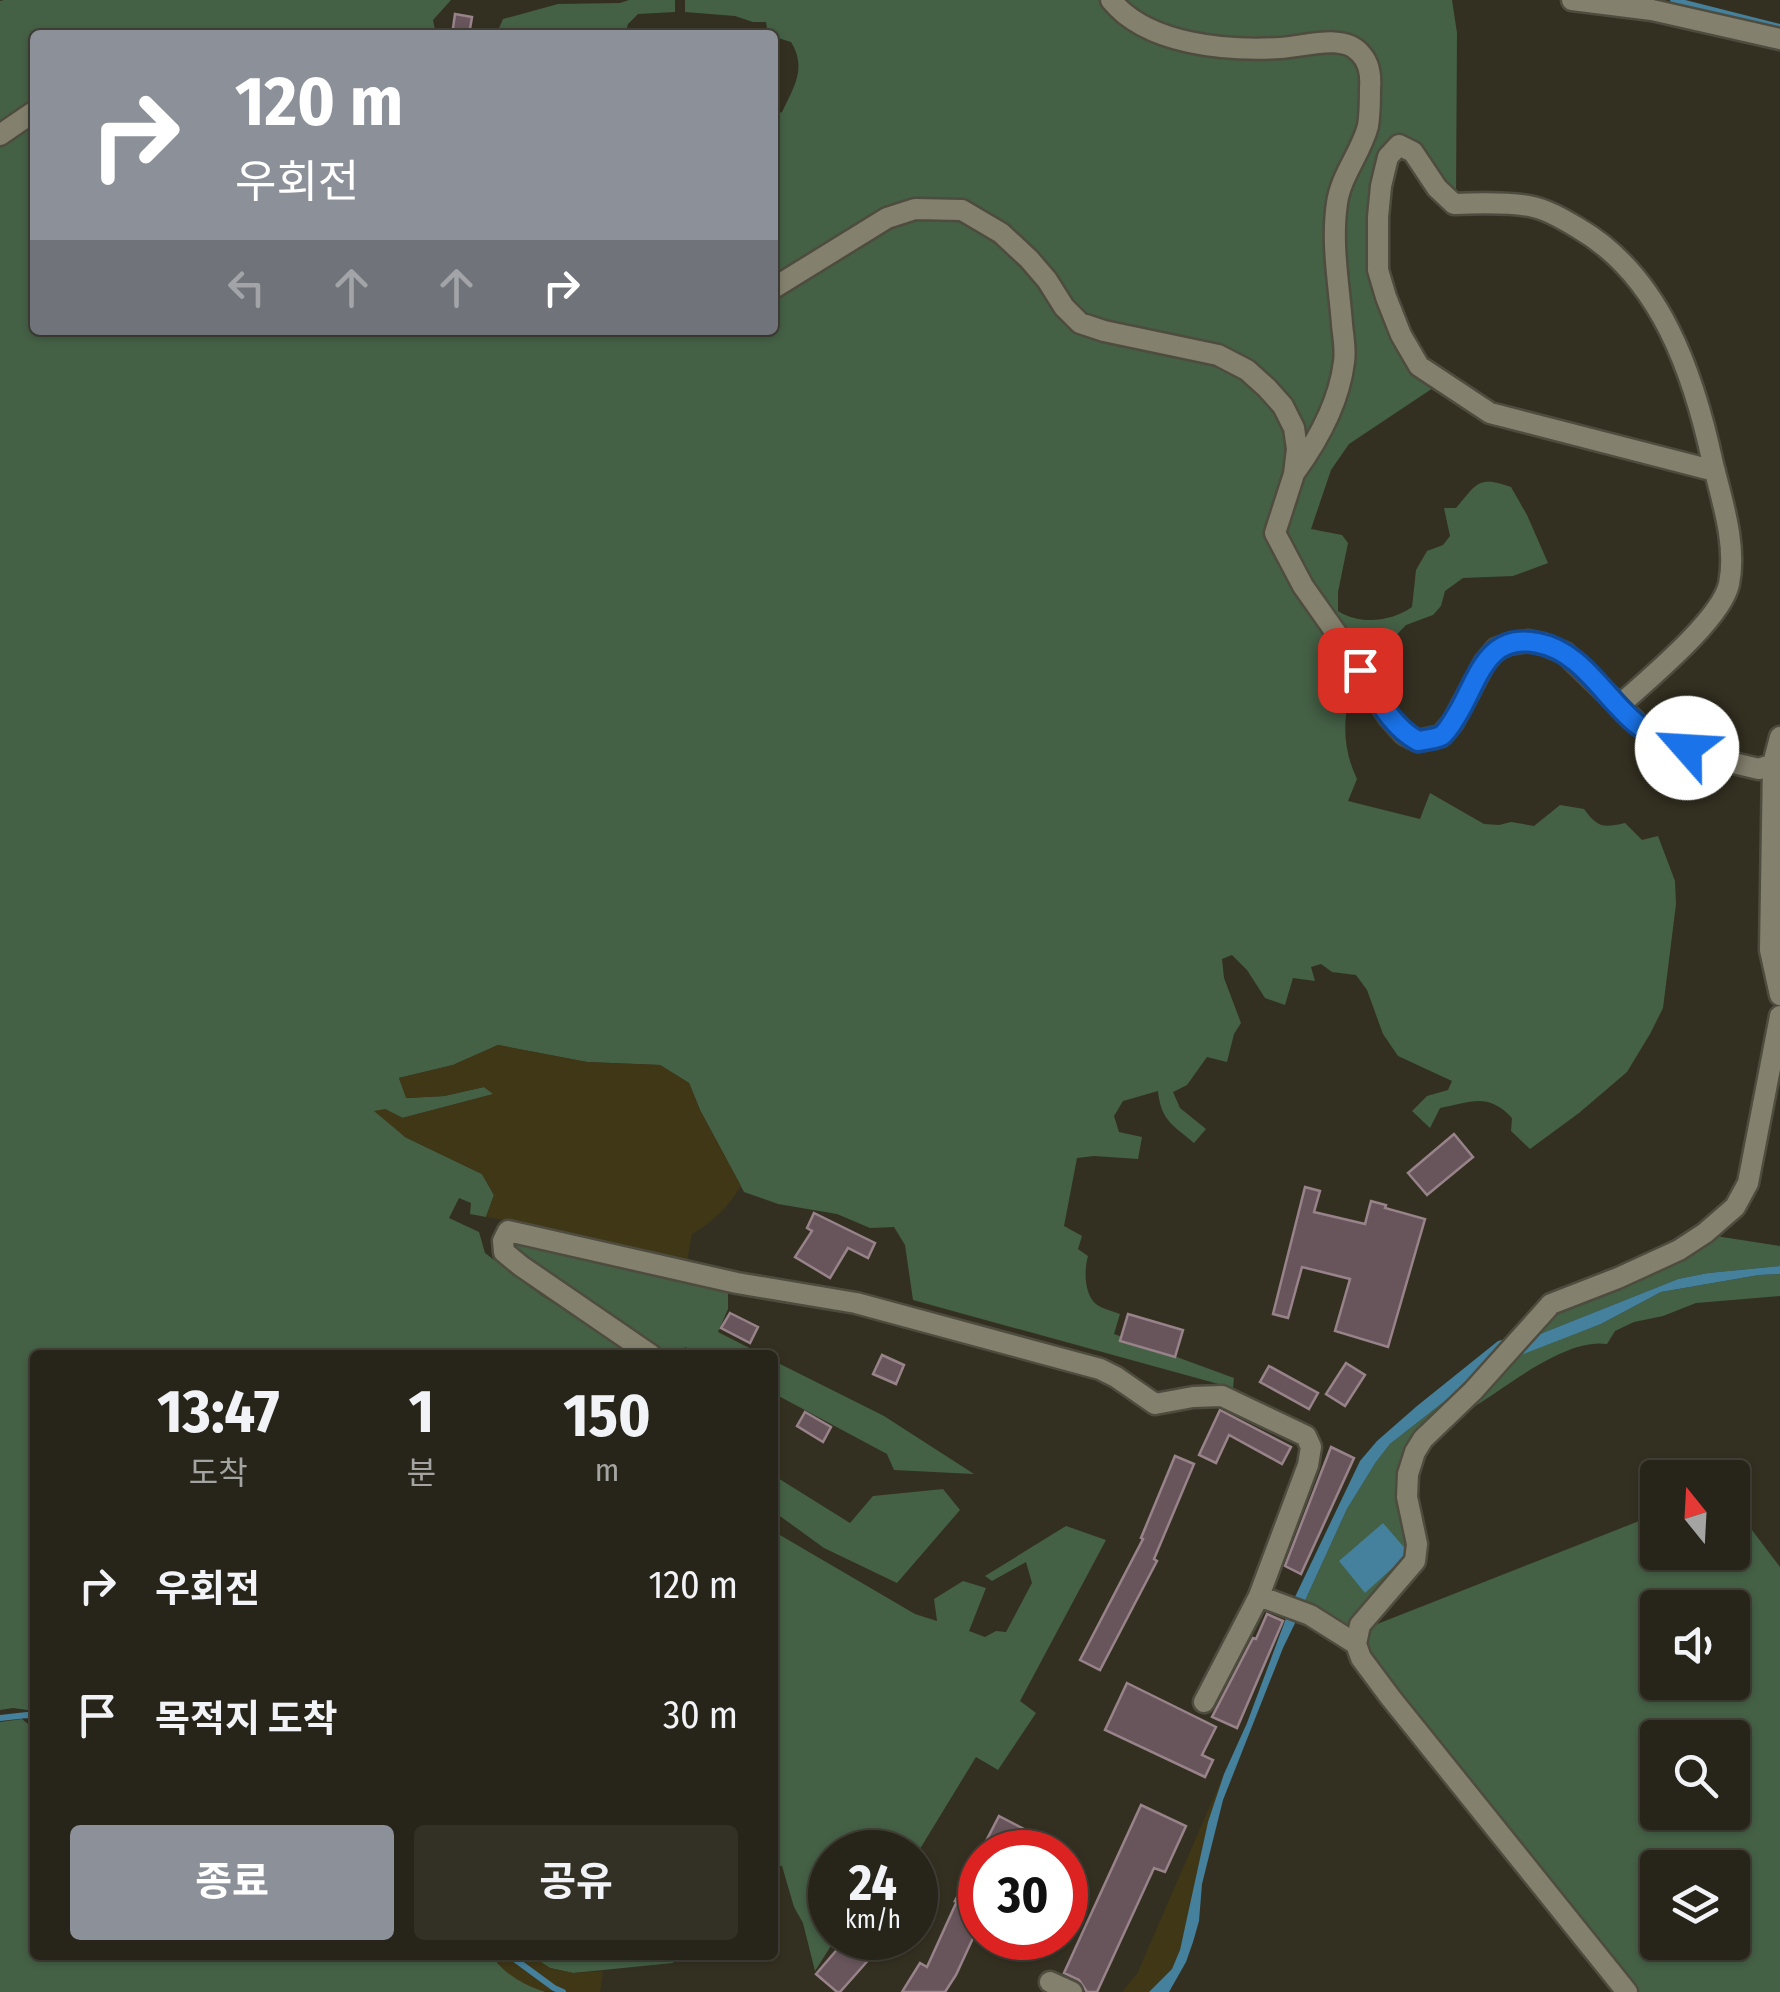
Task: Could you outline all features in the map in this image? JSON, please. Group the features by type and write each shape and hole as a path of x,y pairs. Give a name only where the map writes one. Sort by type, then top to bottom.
{"street":[{"path":"1111,0 1121,12 1148,30 1178,39 1230,47 1278,48 1344,42 1361,53 1370,74 1368,126 1342,180 1336,205 1336,272 1345,360 1333,406 1319,438 1294,474"},
{"path":"1572,0 1652,10 1780,39"},
{"path":"0,135 30,115"},
{"path":"1619,706 1714,615 1729,587 1732,556 1715,471 1690,380 1670,330 1649,293 1595,238 1562,218 1531,206 1454,204 1437,188 1413,152 1398,145 1388,157 1381,186 1378,270 1401,335 1418,366 1490,413 1715,471"},
{"path":"778,285 887,218 915,209 962,210 1002,233 1029,259 1080,323 1218,355 1247,370 1284,406 1294,428 1296,449 1294,474 1274,533 1303,586 1346,646 1388,716 1404,734 1418,741 1441,736 1496,649 1528,641 1565,654 1638,724 1661,739 1759,770 1773,764"},
{"path":"1780,737 1773,764 1770,950 1780,995"},
{"path":"1627,1992 1390,1697 1361,1658 1356,1644 1360,1625 1415,1561 1408,1474 1415,1452 1434,1426 1473,1391 1551,1304 1679,1250 1735,1207 1748,1183 1780,1016"},
{"path":"644,1350 504,1252 508,1231 737,1283 856,1303 1100,1369 1155,1404 1222,1396 1306,1436 1311,1447 1308,1465 1268,1599 1204,1702"},
{"path":"1268,1599 1310,1615 1356,1644"},
{"path":"1050,1982 1072,1992"}],"green space":[{"path":"451,0 433,20 435,30 30,30 30,109 0,130 0,1"},
{"path":"675,0 675,12 638,14 626,30 498,30 503,19 558,4"},
{"path":"685,0 1108,0 1178,42 1344,45 1359,55 1368,97 1340,179 1339,314 1330,405 1305,444 1250,366 1083,319 1004,229 915,204 778,281 778,113 794,86 798,69 796,51 791,42 778,38 778,30 767,30 766,22 685,12"},
{"path":"1119,0 1452,0 1457,33 1456,197 1397,137 1371,271 1436,386 1349,444 1331,470 1311,529 1342,535 1348,543 1338,611 1365,620 1395,616 1412,607 1416,570 1427,551 1443,545 1450,536 1444,508 1456,508 1484,482 1511,487 1548,563 1513,576 1463,578 1445,591 1441,606 1433,615 1406,625 1386,646 1371,649 1361,663 1279,533 1298,475 1338,408 1342,206 1361,157 1366,49 1231,42 1151,24"},
{"path":"30,119 30,335 778,335 778,290 888,221 961,214 999,236 1061,309 1217,358 1280,408 1293,449 1270,534 1359,675 1346,714 1348,753 1357,779 1348,801 1420,819 1430,793 1484,824 1511,822 1534,826 1560,805 1584,809 1602,825 1625,823 1642,840 1658,836 1675,881 1676,904 1663,1008 1650,1034 1627,1072 1530,1149 1511,1131 1512,1118 1487,1102 1440,1108 1430,1128 1412,1111 1427,1096 1448,1090 1452,1081 1398,1056 1383,1034 1367,990 1356,975 1332,972 1321,964 1311,967 1315,981 1293,978 1285,1005 1265,998 1232,955 1222,959 1224,978 1241,1023 1227,1062 1207,1057 1187,1085 1173,1092 1180,1108 1206,1129 1194,1143 1165,1116 1158,1091 1123,1101 1114,1116 1119,1132 1142,1137 1138,1159 1077,1158 1064,1226 1082,1236 1078,1249 1088,1256 1086,1282 1092,1300 1120,1314 1114,1334 1234,1378 1233,1388 913,1300 905,1245 894,1227 870,1228 837,1214 778,1204 744,1192 689,1083 660,1065 587,1062 498,1045 453,1065 399,1078 407,1098 444,1096 484,1087 494,1094 402,1118 385,1109 405,1137 482,1174 494,1195 486,1217 470,1214 471,1203 459,1198 449,1218 479,1232 485,1253 541,1295 628,1350 30,1350 30,1710 0,1710 0,140"},
{"path":"1716,1236 1780,1246 1780,1266 1678,1279 1525,1340 1555,1307"},
{"path":"517,1242 728,1288 728,1309 718,1332 753,1350 653,1350 512,1250"},
{"path":"1780,1274 1780,1296 1696,1303 1634,1322 1615,1331 1607,1344 1591,1344 1555,1356 1438,1428 1505,1362 1520,1354 1601,1324 1661,1292"},
{"path":"778,1363 884,1416 974,1474 894,1470 887,1454 778,1396"},
{"path":"1468,1383 1402,1462 1397,1505 1410,1558 1354,1614 1348,1625 1304,1603 1347,1509 1376,1462 1390,1444"},
{"path":"778,1478 850,1523 873,1496 943,1489 960,1510 897,1583 824,1548 778,1515"},
{"path":"1640,1521 1640,1570 1750,1570 1750,1527 1780,1567 1780,1992 1633,1992 1369,1662 1362,1630"},
{"path":"1066,1526 1106,1540 1020,1701 1036,1713 998,1770 976,1757 931,1830 808,1830 808,1943 782,1866 778,1866 778,1534 915,1614 937,1621 934,1599 963,1581 986,1588 969,1631 985,1637 996,1631 1006,1632 1032,1583 1026,1562 992,1581 985,1576"},
{"path":"22,1719 30,1726 30,1960 496,1960 509,1972 545,1992 0,1992 0,1722"},
{"path":"538,1960 674,1960 573,1973 550,1968"}],"sand":[{"path":"498,1045 587,1062 660,1065 689,1083 741,1186 720,1213 692,1234 687,1262 486,1217 494,1195 482,1174 405,1137 374,1111 385,1109 403,1118 493,1094 484,1087 444,1096 406,1098 399,1078 453,1065"},
{"path":"1224,1774 1208,1822 1186,1932 1172,1969 1149,1992 1122,1992 1137,1974"},
{"path":"538,1960 550,1968 573,1973 603,1971 600,1992 536,1989 507,1973 496,1961"}],"water":[{"path":"1780,1266 1780,1274 1661,1292 1601,1324 1487,1368 1390,1444 1347,1509 1304,1603 1294,1599 1360,1461 1417,1406 1498,1341 1525,1340 1678,1279"},
{"path":"1383,1523 1409,1553 1365,1593 1339,1561"},
{"path":"1288,1613 1298,1617 1223,1800 1202,1884 1199,1921 1186,1962 1169,1992 1149,1992 1172,1969 1180,1950 1208,1822"}],"building":[{"path":"455,14 472,17 470,30 453,30"},
{"path":"1454,1134 1473,1157 1427,1195 1408,1173"},
{"path":"1305,1187 1320,1191 1314,1212 1365,1224 1371,1201 1425,1219 1388,1347 1335,1331 1350,1279 1302,1267 1288,1318 1273,1314"},
{"path":"814,1213 875,1243 868,1258 848,1248 830,1278 795,1257 812,1231 807,1228"},
{"path":"730,1313 758,1327 750,1343 721,1328"},
{"path":"1128,1314 1183,1330 1175,1357 1120,1341"},
{"path":"882,1355 904,1365 896,1384 873,1374"},
{"path":"1346,1363 1365,1375 1345,1406 1326,1394"},
{"path":"1269,1366 1318,1393 1309,1409 1260,1382"},
{"path":"1220,1410 1291,1447 1282,1464 1229,1435 1216,1463 1199,1455"},
{"path":"805,1412 831,1427 823,1442 797,1426"},
{"path":"1331,1447 1354,1458 1301,1574 1285,1566"},
{"path":"1175,1456 1194,1464 1154,1559 1157,1561 1100,1670 1080,1660 1143,1539"},
{"path":"1267,1614 1283,1621 1237,1728 1212,1717"},
{"path":"1127,1683 1216,1727 1202,1755 1213,1760 1205,1777 1105,1730"},
{"path":"1141,1805 1186,1826 1165,1872 1154,1868 1097,1992 1087,1992 1079,1980 1064,1973 1070,1960 1088,1960 1088,1921"},
{"path":"999,1816 1026,1830 992,1830"},
{"path":"958,1895 958,1960 963,1960 956,1975 945,1992 902,1992 920,1963 927,1967 930,1960 938,1960 938,1943"},
{"path":"828,1960 868,1960 840,1992 816,1974"}],"waterway":[{"path":"1673,0 1780,27"},
{"path":"0,1718 30,1716"},
{"path":"516,1960 563,1992"}],"route":[{"path":"1360,670 1388,716 1404,734 1418,741 1441,736 1453,722 1496,649 1528,641 1544,644 1565,654 1638,724 1661,739 1687,748"}]}
